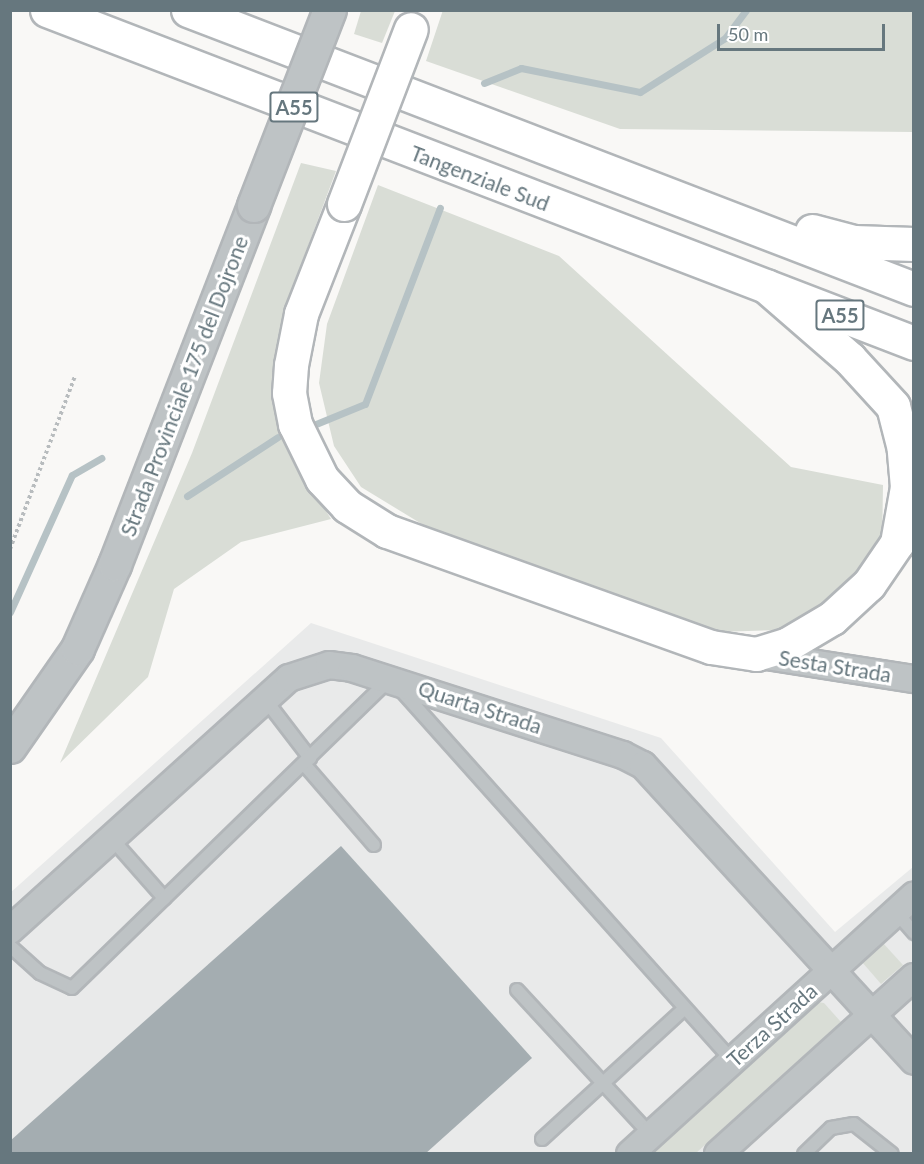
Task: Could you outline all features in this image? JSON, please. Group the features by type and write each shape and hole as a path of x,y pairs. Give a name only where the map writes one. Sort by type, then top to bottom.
{"highway":[{"name":"Tangenziale Sud","path":"47,10 914,343"},
{"name":"A55","path":"188,10 914,289"},
{"path":"414,20 301,314 291,365 290,393 295,424 322,479 347,506 387,531 711,647 756,654 788,644 850,604 883,566 897,543 907,487 903,415 850,359 766,286"},
{"path":"676,199 914,255"},
{"path":"854,242 914,244"}],"street":[{"name":"Strada Provinciale 175 del Dojrone","path":"10,747 78,649 115,565 330,10"},
{"name":"Sesta Strada","path":"756,654 914,679"},
{"name":"Quarta Strada","path":"10,930 264,698 289,678 329,665 391,678 623,755 643,765 914,1061"},
{"name":"Terza Strada","path":"630,1154 905,904"},
{"path":"718,1154 914,977"}],"lane":[{"path":"10,946 40,973 72,988 391,678 684,1010 733,1060"},
{"path":"264,698 307,761 374,845"},
{"path":"112,839 164,898"},
{"path":"905,904 914,933"},
{"path":"517,990 603,1086 651,1135"},
{"path":"542,1139 684,1010"},
{"path":"804,1154 831,1128 855,1124 892,1154"}],"path":[{"path":"10,549 75,375"}],"shaded area":[{"path":"443,10 913,11 913,132 620,129 426,61"},
{"path":"361,11 395,11 382,43 354,34"},
{"path":"301,163 336,171 285,308 272,389 293,459 331,519 241,542 174,589 148,677 60,763 192,453"},
{"path":"378,185 559,256 791,467 883,485 882,550 834,604 779,630 716,632 425,526 361,487 334,446 319,383 327,324"},
{"path":"311,623 661,738 835,932 913,867 913,1153 11,1153 10,893"},
{"path":"883,943 903,965 881,984 862,962"},
{"path":"817,1002 824,1003 841,1022 696,1153 649,1154"}],"building":[{"path":"341,846 532,1058 425,1154 10,1154 10,1141"}],"waterway":[{"path":"484,83 521,68 640,92 725,38 746,10"},
{"path":"311,426 365,404 440,208"},
{"path":"187,496 278,437"},
{"path":"10,612 72,475 101,458"}]}
